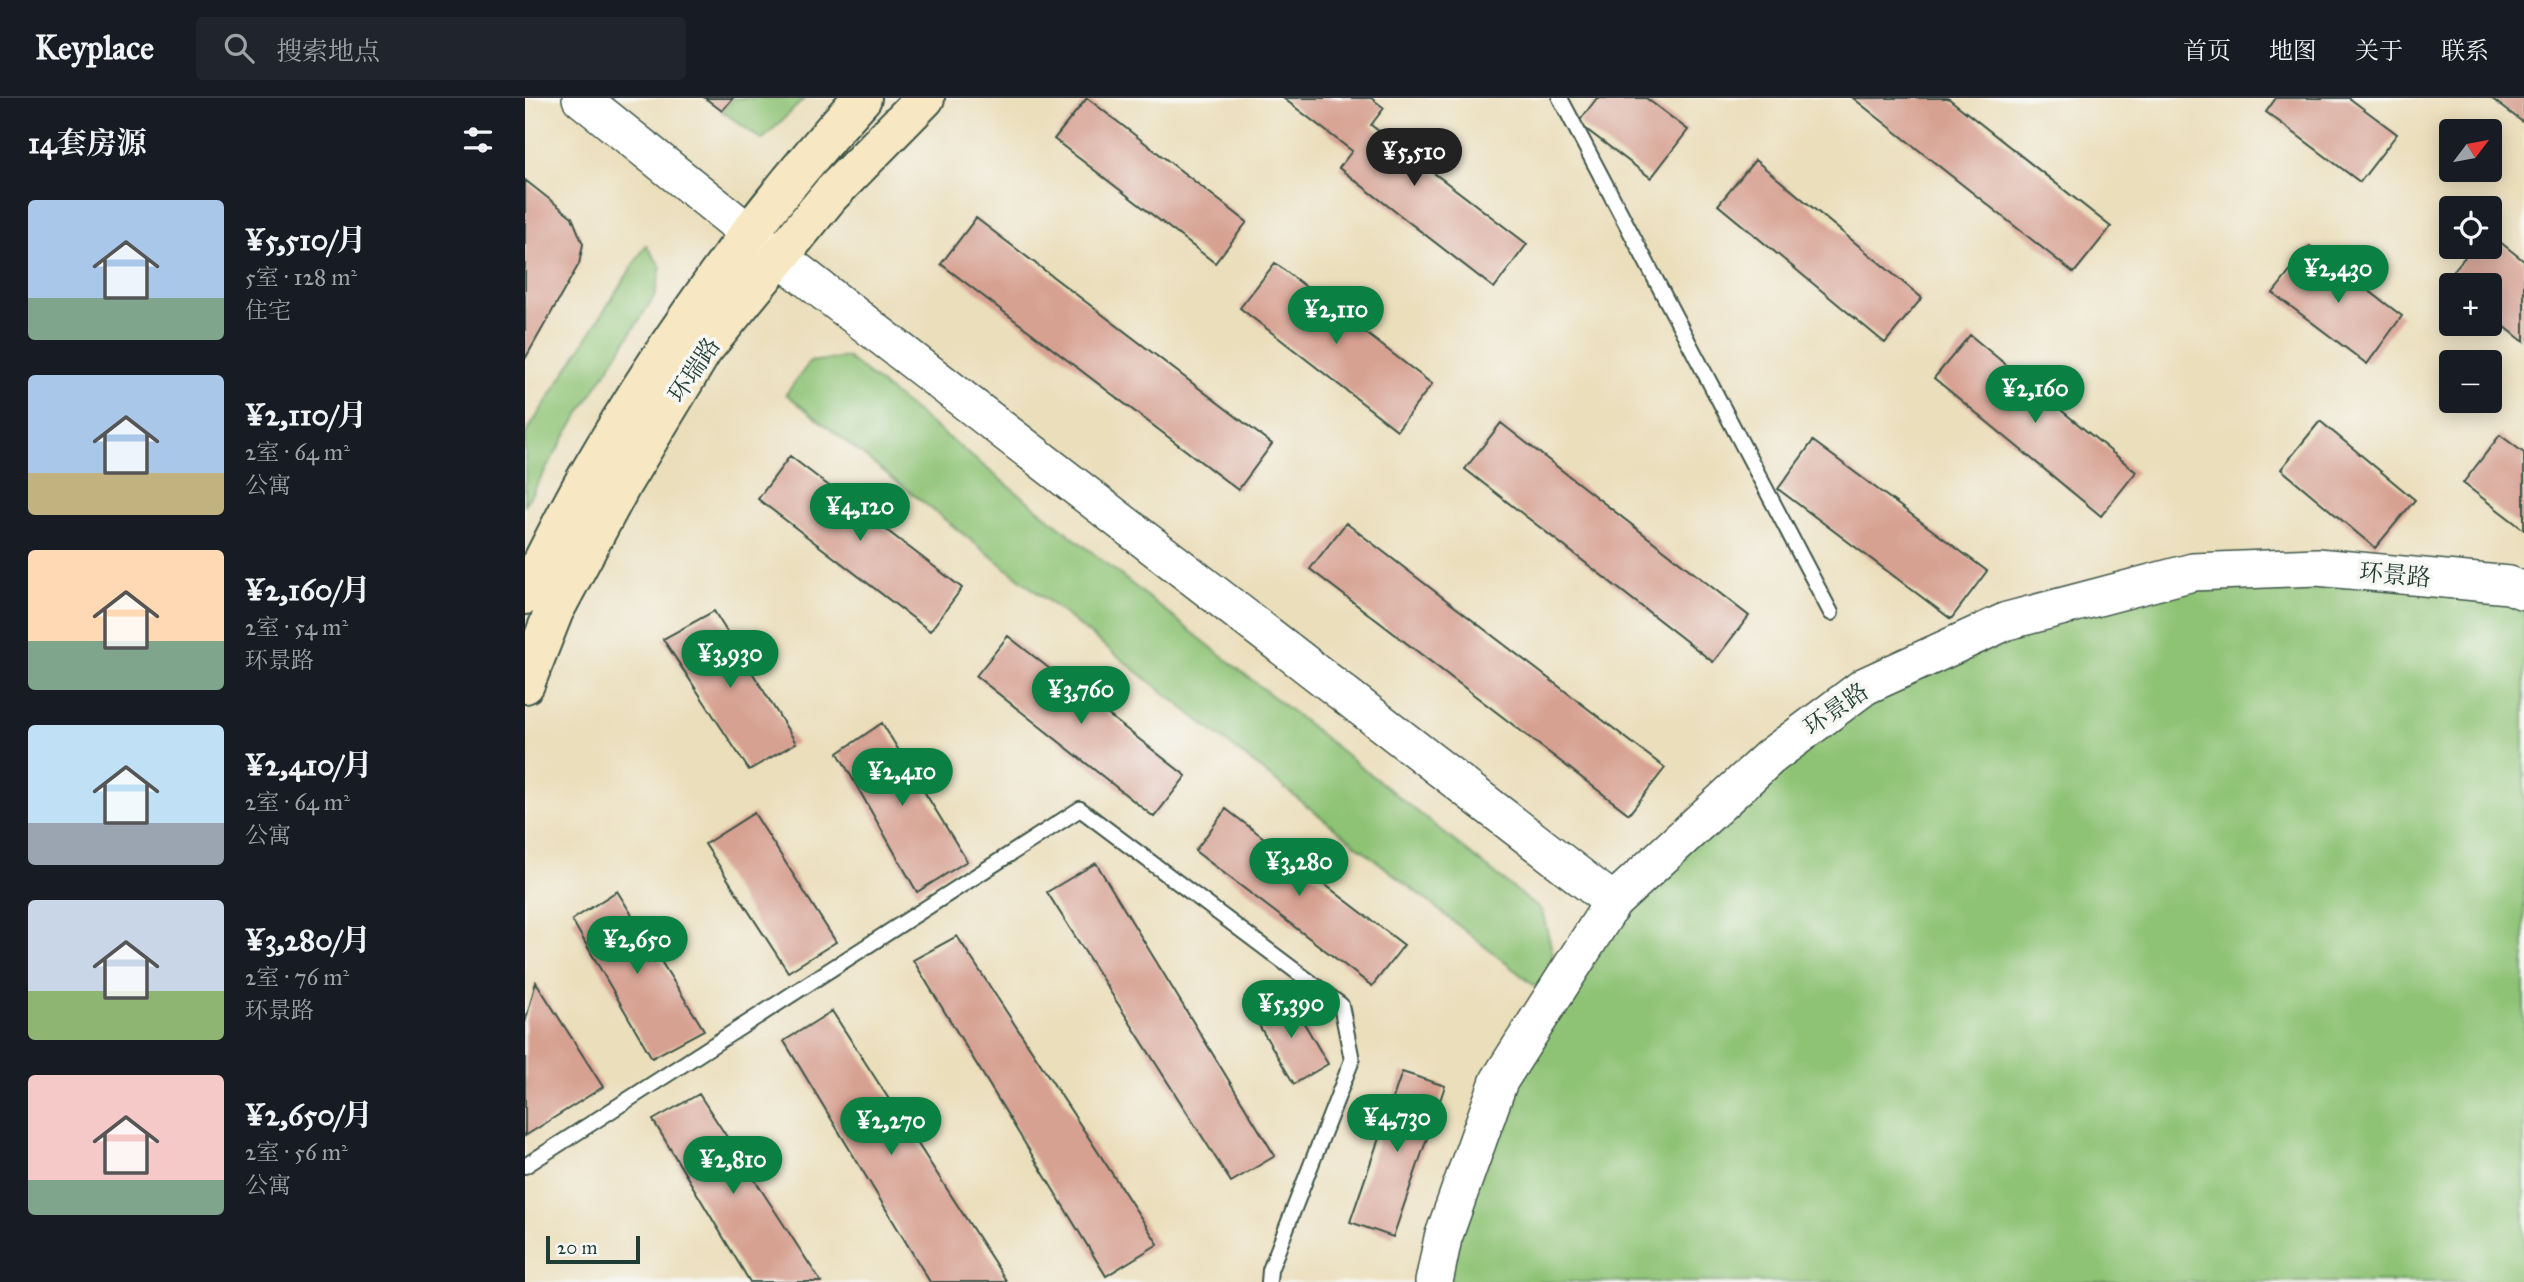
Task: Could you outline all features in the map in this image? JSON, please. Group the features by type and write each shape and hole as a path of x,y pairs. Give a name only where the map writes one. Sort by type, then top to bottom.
{"main road":[{"name":"环瑞路","path":"525,595 586,478 665,350 749,234 823,140 862,98"},
{"name":"环瑞路","path":"525,684 554,611 628,473 703,350 830,195 926,98"}],"street":[{"path":"581,98 749,234 1613,902"},
{"name":"环景路","path":"1434,1282 1443,1238 1499,1081 1613,902 1769,757 1865,686 2007,621 2193,572 2317,567 2509,585 2524,591"}],"lane":[{"path":"1560,98 1831,613"},
{"path":"525,1166 1080,808 1341,1005 1352,1060 1270,1270 1269,1282"}],"green space":[{"path":"733,98 805,98 762,140 722,111"},
{"path":"646,245 661,267 655,295 525,505 525,435"},
{"path":"847,357 1542,911 1553,954 1540,990 786,394 810,362"},
{"path":"2193,572 2524,591 2524,1282 1434,1282 1499,1081 1613,902 1865,686"}],"building":[{"path":"705,98 733,98 722,111"},
{"path":"1087,98 1247,222 1215,263 1054,139"},
{"path":"1283,98 1371,98 1384,108 1371,125 1527,244 1494,288 1339,168 1352,151"},
{"path":"1597,98 1646,98 1688,130 1651,178 1578,123"},
{"path":"1853,98 1948,98 2111,227 2074,273"},
{"path":"2276,98 2349,98 2397,134 2360,182 2266,112"},
{"path":"2491,98 2524,98 2524,123"},
{"path":"1755,160 1922,298 1885,343 1718,205"},
{"path":"525,180 572,217 583,244 579,264 525,359"},
{"path":"976,218 1272,444 1238,490 941,264"},
{"path":"2502,244 2524,261 2524,342 2502,325 2502,273 2452,273 2463,259 2502,259"},
{"path":"2310,246 2402,316 2367,364 2273,293"},
{"path":"1275,263 1432,384 1397,430 1240,308"},
{"path":"1970,335 2136,472 2101,516 1934,378"},
{"path":"2320,421 2415,500 2375,548 2281,469"},
{"path":"1501,423 1749,616 1713,662 1465,469"},
{"path":"2500,435 2524,453 2524,530 2463,483"},
{"path":"1813,441 1987,571 1951,619 1778,489"},
{"path":"790,456 962,588 930,631 758,499"},
{"path":"1346,523 1665,768 1629,814 1310,569"},
{"path":"714,611 796,743 749,770 663,639"},
{"path":"1008,636 1186,776 1154,817 976,676"},
{"path":"882,723 967,861 917,892 838,753"},
{"path":"1226,809 1404,945 1372,986 1195,851"},
{"path":"754,813 836,942 788,972 705,844"},
{"path":"1096,863 1275,1156 1231,1182 1047,892"},
{"path":"617,891 704,1030 652,1058 572,920"},
{"path":"957,936 1158,1244 1106,1276 913,960"},
{"path":"536,982 603,1087 525,1136 525,1023"},
{"path":"1288,996 1328,1064 1294,1084 1254,1017"},
{"path":"832,1011 1007,1282 930,1282 784,1041"},
{"path":"1402,1072 1445,1086 1393,1237 1350,1222"},
{"path":"699,1094 821,1282 750,1282 653,1120"}]}
